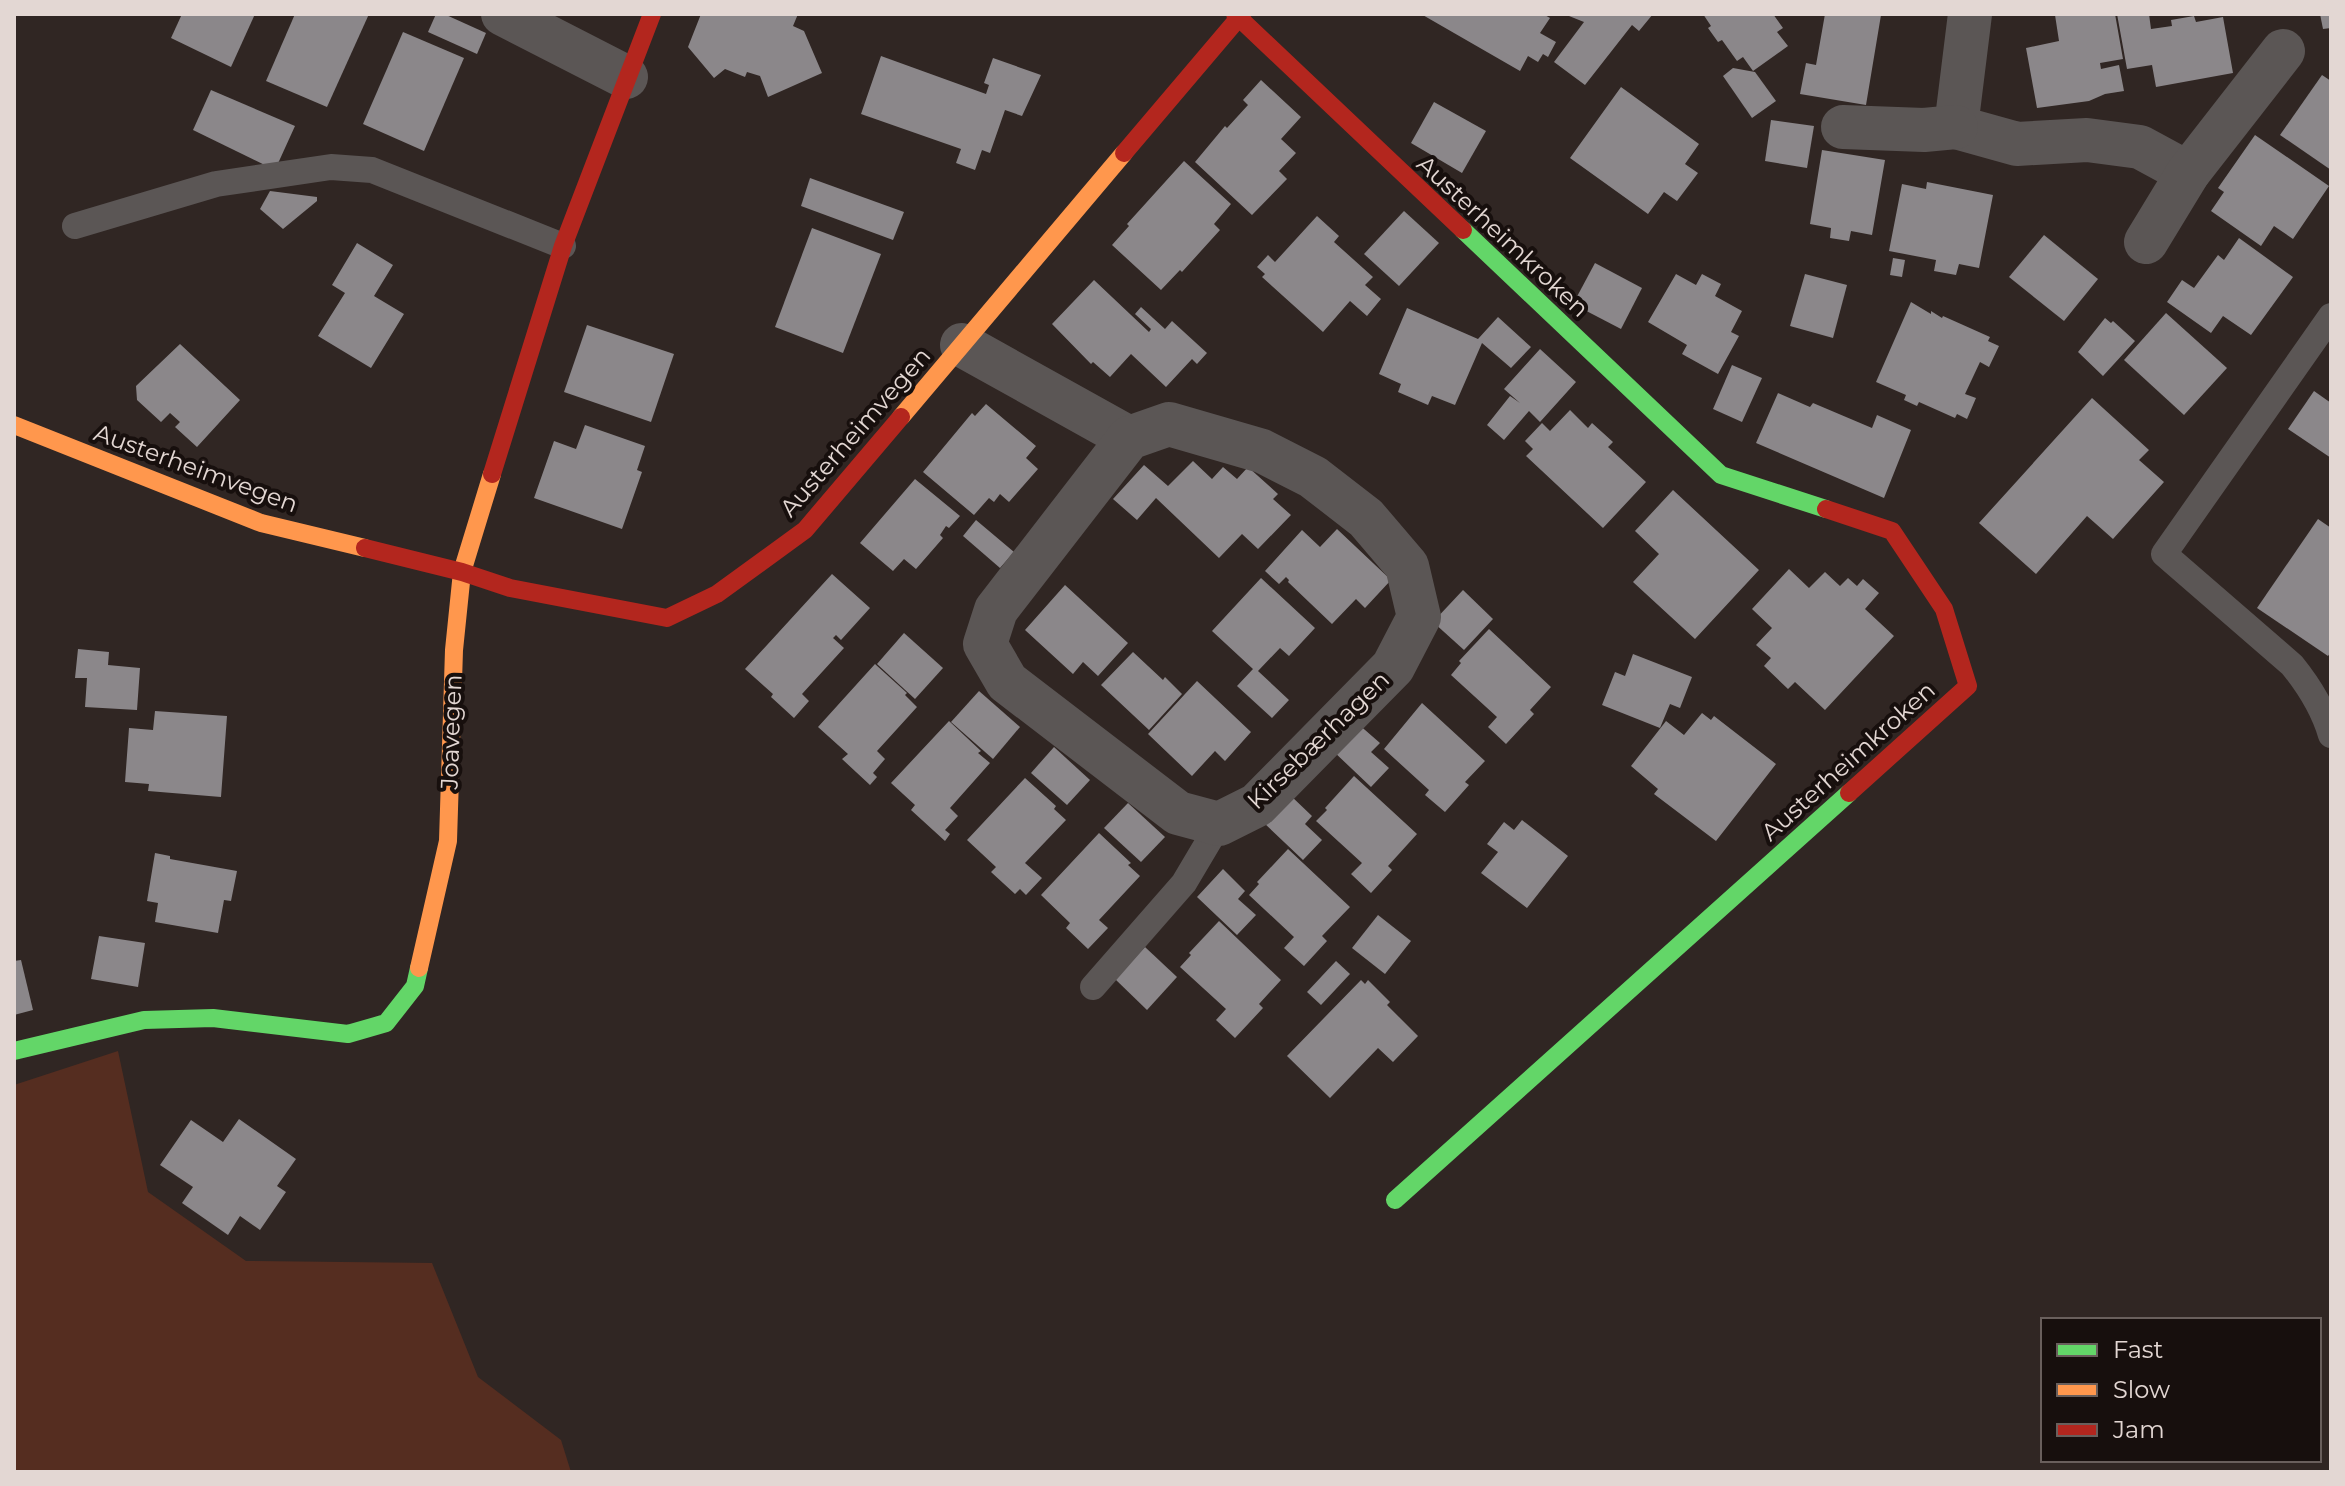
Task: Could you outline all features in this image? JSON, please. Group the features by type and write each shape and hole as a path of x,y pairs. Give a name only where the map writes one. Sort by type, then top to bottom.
{"street":[{"path":"503,14 626,77"},
{"name":"Joavegen","path":"14,1051 144,1020 213,1018 348,1034 386,1023 415,986 448,841 454,650 462,572 563,246 652,14"},
{"path":"1956,127 1970,14"},
{"name":"Austerheimvegen","path":"14,425 261,523 462,572 510,588 667,618 717,594 805,530 1239,15"},
{"name":"Austerheimkroken","path":"1239,15 1721,475 1892,531 1944,609 1968,686 1395,1200"},
{"path":"2146,242 2188,173 2283,51"},
{"path":"1843,127 1870,130 1956,127 2017,144 2087,140 2140,147 2188,173"},
{"path":"962,345 1129,438 996,610 985,644 1007,682 1178,813 1219,824"},
{"name":"Kirsebærhagen","path":"1129,438 1169,424 1262,451 1313,477 1366,518 1407,566 1416,604 1419,617 1393,667 1257,805 1219,824"}],"lane":[{"path":"75,226 216,184 331,167 372,170 563,246"},
{"path":"2331,316 2164,554 2292,665 2309,686 2327,719 2331,735"},
{"path":"1093,987 1184,883 1219,824"}],"shaded area":[{"path":"118,1051 148,1192 246,1261 432,1263 478,1377 561,1440 571,1472 14,1472 14,1085"}],"building":[{"path":"182,14 255,14 231,67 171,38"},
{"path":"295,14 369,14 327,107 266,81"},
{"path":"436,14 444,14 486,33 477,54 428,32"},
{"path":"701,14 798,14 793,26 804,31 822,73 768,97 760,76 747,72 745,77 725,69 714,78 688,47"},
{"path":"1421,14 1543,14 1550,18 1540,33 1556,42 1548,57 1543,54 1538,62 1528,56 1520,71"},
{"path":"1564,14 1653,14 1639,31 1632,25 1585,85 1554,62 1584,22"},
{"path":"1703,14 1773,14 1783,28 1777,32 1788,46 1753,71 1743,57 1737,61 1722,40 1718,42"},
{"path":"1825,14 1881,15 1866,105 1800,94 1806,63 1816,65"},
{"path":"2115,14 2123,59 2100,63 2101,69 2119,65 2124,91 2089,101 2037,108 2026,48 2059,41 2055,15"},
{"path":"2117,14 2149,14 2151,29 2172,26 2171,20 2194,16 2196,22 2223,17 2233,73 2156,87 2152,65 2127,69"},
{"path":"2320,14 2331,14 2331,28 2323,29"},
{"path":"403,32 464,58 424,151 363,124"},
{"path":"881,56 986,94 989,85 984,83 993,58 1041,75 1022,116 1005,110 990,153 982,150 975,170 956,163 961,149 861,114"},
{"path":"1733,68 1755,72 1776,101 1752,118 1723,76"},
{"path":"2322,75 2331,81 2331,170 2280,135"},
{"path":"1261,80 1301,117 1281,139 1296,153 1279,171 1287,179 1252,215 1195,162 1225,126 1227,128 1248,105 1243,100"},
{"path":"1621,87 1699,144 1685,164 1698,173 1677,201 1664,192 1648,214 1570,158"},
{"path":"211,90 295,126 275,170 193,130"},
{"path":"1434,102 1486,131 1462,173 1411,143"},
{"path":"1771,120 1814,126 1807,168 1765,161"},
{"path":"2255,135 2329,186 2293,239 2274,226 2261,246 2211,211 2224,192 2218,188"},
{"path":"1822,150 1885,160 1872,235 1851,231 1849,241 1830,238 1831,228 1810,224"},
{"path":"1184,161 1231,204 1214,224 1220,230 1161,290 1112,245"},
{"path":"810,178 904,212 893,240 801,206"},
{"path":"1927,182 1993,195 1979,268 1959,264 1956,275 1934,271 1936,260 1889,251 1902,184 1926,189"},
{"path":"270,191 317,197 317,201 283,229 260,209"},
{"path":"1404,211 1439,243 1399,286 1364,254"},
{"path":"1317,216 1339,236 1334,242 1373,277 1365,285 1381,299 1367,316 1350,301 1323,332 1262,277 1265,274 1257,267 1268,255 1275,262"},
{"path":"812,228 881,254 843,353 775,327"},
{"path":"2044,235 2098,279 2064,321 2009,277"},
{"path":"2239,238 2293,277 2251,335 2223,316 2211,333 2167,302 2182,280 2194,288 2218,255 2224,260"},
{"path":"357,243 393,265 374,296 404,314 371,368 318,336 345,293 332,285"},
{"path":"1893,258 1905,260 1902,277 1890,275"},
{"path":"1595,263 1642,288 1621,329 1573,304"},
{"path":"1676,274 1696,285 1702,274 1721,284 1715,296 1742,311 1731,332 1739,336 1718,374 1682,354 1687,345 1648,322"},
{"path":"1805,274 1847,285 1833,338 1790,326"},
{"path":"1094,280 1149,332 1151,329 1135,314 1141,307 1165,329 1172,321 1207,353 1197,364 1192,359 1166,387 1131,354 1110,377 1093,362 1091,364 1052,324"},
{"path":"1911,302 1931,314 1931,311 1990,337 1988,341 1999,346 1989,367 1980,362 1965,394 1976,398 1967,419 1957,414 1955,418 1919,402 1917,406 1904,400 1906,395 1876,382"},
{"path":"1407,308 1478,339 1498,317 1531,347 1511,368 1482,343 1455,405 1432,396 1428,405 1398,392 1401,384 1379,374"},
{"path":"2166,313 2227,368 2184,415 2124,360"},
{"path":"2105,318 2111,323 2113,321 2135,341 2103,376 2078,352"},
{"path":"587,325 674,354 651,422 564,392"},
{"path":"180,344 240,400 197,447 175,427 180,422 170,413 161,422 137,400 136,386"},
{"path":"1540,349 1576,382 1540,422 1529,411 1504,440 1487,425 1510,396 1520,403 1504,389"},
{"path":"1732,365 1762,378 1742,422 1713,409"},
{"path":"2314,391 2331,403 2331,458 2288,429"},
{"path":"1778,393 1810,407 1813,403 1872,428 1877,415 1911,430 1884,498 1756,443"},
{"path":"2092,398 2149,450 2139,460 2164,482 2113,539 2087,516 2036,574 1979,523"},
{"path":"986,404 1036,446 1026,458 1038,469 1009,502 1000,494 994,502 989,498 974,515 923,472 972,413 975,416"},
{"path":"1570,410 1588,428 1592,423 1613,442 1608,447 1646,482 1603,528 1526,456 1533,449 1525,441 1542,423 1550,431"},
{"path":"585,425 645,446 637,470 642,472 622,529 534,498 554,441 576,449"},
{"path":"1193,461 1212,479 1223,467 1237,479 1248,467 1278,494 1273,499 1291,515 1258,549 1242,534 1219,558 1156,498 1137,520 1113,499 1144,465 1168,486"},
{"path":"915,479 960,516 949,528 946,526 940,535 943,538 916,569 904,559 893,571 860,543"},
{"path":"1673,490 1759,570 1695,639 1633,582 1659,554 1635,531"},
{"path":"2318,519 2331,528 2331,652 2328,656 2257,608"},
{"path":"976,520 1014,552 1000,568 963,536"},
{"path":"1337,529 1391,580 1365,608 1356,599 1332,624 1286,577 1279,584 1265,571 1302,530 1320,547"},
{"path":"1789,569 1809,588 1825,572 1840,586 1848,578 1857,586 1863,579 1879,593 1865,609 1894,636 1825,710 1795,682 1788,689 1764,666 1771,658 1756,645 1772,628 1752,609"},
{"path":"832,574 870,608 841,640 836,635 833,638 844,648 802,694 809,701 794,718 745,669"},
{"path":"1261,578 1315,628 1289,656 1280,648 1258,671 1289,700 1272,718 1237,686 1253,669 1212,631"},
{"path":"1065,585 1128,643 1098,676 1083,662 1073,674 1025,630"},
{"path":"1463,590 1493,619 1464,650 1433,622"},
{"path":"1489,629 1551,687 1530,710 1534,714 1506,744 1488,727 1497,717 1451,675 1461,663 1459,661"},
{"path":"904,633 943,668 915,699 877,664"},
{"path":"78,649 109,652 108,665 140,668 137,710 85,707 87,678 75,678"},
{"path":"1133,652 1182,694 1149,730 1101,685"},
{"path":"1633,654 1692,677 1680,708 1670,704 1660,728 1602,705 1615,672 1625,676"},
{"path":"875,664 907,693 905,695 917,707 877,751 885,759 873,773 877,777 870,785 842,759 848,754 818,727"},
{"path":"1197,681 1251,732 1225,761 1215,751 1192,776 1148,734"},
{"path":"979,691 1020,727 993,759 951,722"},
{"path":"1422,703 1485,761 1465,782 1469,785 1445,812 1425,795 1429,790 1384,749"},
{"path":"155,711 227,716 221,797 148,791 149,784 125,782 129,728 153,730"},
{"path":"1702,713 1711,720 1714,716 1776,764 1716,841 1654,794 1658,789 1631,766 1666,721 1684,735"},
{"path":"949,721 990,763 950,808 958,816 945,830 950,834 945,841 911,810 915,805 891,783"},
{"path":"1357,723 1380,743 1371,752 1389,768 1371,787 1332,750"},
{"path":"1054,747 1090,780 1067,805 1031,773"},
{"path":"1354,776 1417,834 1388,866 1392,870 1371,893 1351,874 1362,863 1316,821"},
{"path":"1025,778 1056,806 1054,809 1066,820 1025,863 1042,878 1026,895 1020,889 1015,894 991,872 996,867 967,840"},
{"path":"1290,795 1312,816 1305,824 1322,840 1303,860 1264,823"},
{"path":"1128,803 1165,837 1141,862 1104,828"},
{"path":"1522,820 1568,856 1527,908 1481,873 1498,852 1487,844 1504,822 1514,830"},
{"path":"1099,833 1131,863 1128,865 1140,876 1099,920 1108,928 1088,949 1066,928 1070,923 1041,895"},
{"path":"1288,849 1350,907 1322,936 1327,941 1304,966 1284,948 1294,937 1249,895"},
{"path":"155,853 170,856 170,859 237,871 231,901 224,900 218,933 155,922 158,903 147,901"},
{"path":"1223,869 1245,891 1238,899 1256,915 1237,935 1197,897"},
{"path":"1378,915 1411,941 1385,974 1352,948"},
{"path":"1219,921 1281,980 1259,1004 1263,1008 1235,1038 1216,1020 1226,1009 1180,967"},
{"path":"99,936 145,943 138,987 91,979"},
{"path":"1145,947 1177,977 1147,1010 1115,979"},
{"path":"21,960 33,1010 14,1015 14,961"},
{"path":"1336,961 1350,974 1321,1005 1307,992"},
{"path":"1361,980 1365,984 1368,980 1390,1002 1387,1005 1418,1036 1393,1062 1378,1048 1330,1098 1287,1056"},
{"path":"239,1119 296,1159 277,1186 286,1192 260,1230 240,1216 228,1235 182,1203 193,1187 160,1165 191,1120 223,1142"}],"traffic: fast":[{"path":"1463,230 1721,475 1826,509"},
{"path":"1395,1200 1849,793"},
{"path":"14,1051 144,1020 213,1018 348,1034 386,1023 415,986 419,968"}],"traffic: slow":[{"path":"901,417 1124,153"},
{"path":"14,425 261,523 365,548"},
{"path":"419,968 448,841 454,650 462,572 492,474"}],"traffic: jam":[{"path":"492,474 563,246 652,14"},
{"path":"1235,14 1463,230"},
{"path":"1124,153 1242,14"},
{"path":"365,548 462,572 510,588 667,618 717,594 805,530 901,417"},
{"path":"1826,509 1892,531 1944,609 1968,686 1849,793"}]}
